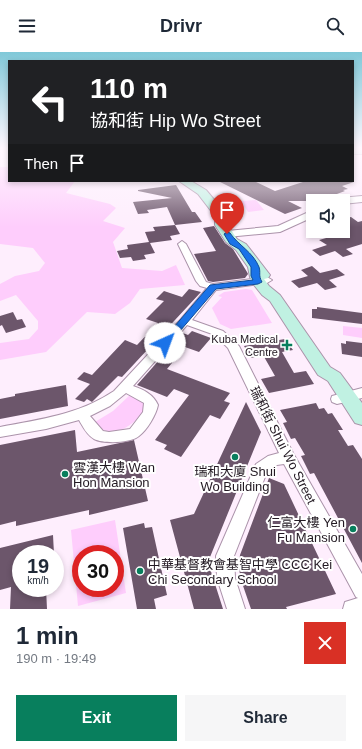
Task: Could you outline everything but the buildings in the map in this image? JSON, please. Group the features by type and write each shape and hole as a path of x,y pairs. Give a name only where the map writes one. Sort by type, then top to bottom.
{"main road":[{"path":"186,182 202,192 221,216 221,225 231,234 232,242 241,247 255,267 255,276 263,281 266,292 275,298 324,371 334,378 349,396 362,418"},
{"path":"349,396 352,424 362,430"}],"street":[{"path":"350,200 362,199"},
{"path":"231,234 280,229 306,216"},
{"path":"182,244 203,284 213,287 263,281"},
{"path":"0,432 83,415 108,402 124,387 185,321 213,287"},
{"name":"瑞和街 Shui Wo Street","path":"185,321 219,333 233,346 288,457 362,591"},
{"path":"83,415 92,431 97,435 111,438 134,433 151,412 152,406 150,400 145,396 124,387"},
{"path":"236,609 226,578 225,556 261,468 273,460 288,457"},
{"path":"352,609 362,606"}],"shaded area":[{"path":"0,175 8,175 8,182 74,182 66,193 110,204 116,208 103,221 125,228 113,242 122,268 162,271 176,265 185,285 140,289 130,303 115,314 87,312 46,352 0,360 0,343 29,339 38,329 38,321 16,295 0,301 0,284 15,276 39,271 45,263 33,248 0,244"},
{"path":"256,200 264,210 248,212 241,201"},
{"path":"246,289 252,290 272,323 231,329 220,324 212,308 222,297 218,296 224,292"},
{"path":"343,326 362,328 362,338 343,335"},
{"path":"130,395 144,403 145,406 142,413 130,425 123,429 107,431 95,422 113,411"},
{"path":"115,520 119,545 72,545 71,530"},
{"path":"124,580 126,593 124,594"},
{"path":"77,597 111,597 78,606"}],"place":[{"name":"Kuba Medical Centre","path":"287,345"},
{"name":"瑞和大廈 Shui Wo Building","path":"235,457"},
{"name":"雲漢大樓 Wan Hon Mansion","path":"65,474"},
{"name":"仁富大樓 Yen Fu Mansion","path":"353,529"},
{"name":"中華基督教會基智中學 CCC Kei Chi Secondary School","path":"140,571"}],"route":[{"path":"165,343 213,287 258,282 255,276 255,267 241,247 232,242 227,234"}]}
